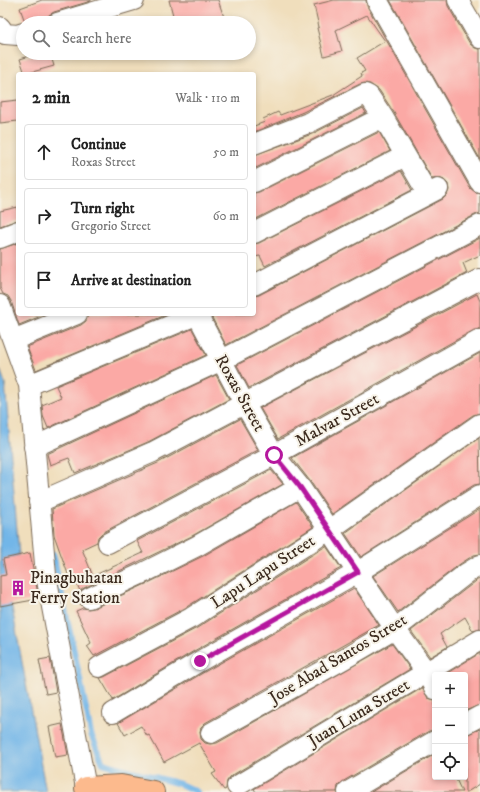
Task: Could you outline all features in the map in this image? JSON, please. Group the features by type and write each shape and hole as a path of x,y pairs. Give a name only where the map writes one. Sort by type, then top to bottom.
{"main road":[{"path":"87,790 121,786 153,792"}],"street":[{"path":"80,16 134,0"},
{"path":"377,0 480,182"},
{"path":"458,0 480,38"},
{"path":"0,27 5,34 16,35"},
{"path":"256,143 308,123 365,94 369,96 383,117 405,156 433,192 256,284"},
{"path":"256,181 383,117"},
{"path":"256,232 405,156"},
{"path":"34,448 222,360 480,225"},
{"path":"0,238 16,232"},
{"path":"39,502 153,452 480,279"},
{"path":"0,306 14,340 29,385 48,589 87,790"},
{"path":"14,340 71,316"},
{"path":"29,385 192,316"},
{"name":"Roxas Street","path":"198,316 244,403 274,455 300,487 431,681"},
{"name":"Malvar Street","path":"108,543 274,455 480,340"},
{"name":"Lapu Lapu Street","path":"99,667 191,618 329,530 480,424"},
{"path":"89,598 197,546 300,487"},
{"path":"113,713 200,661 358,572 480,495"},
{"name":"Jose Abad Santos Street","path":"211,733 395,629 467,573 480,565"},
{"name":"Juan Luna Street","path":"237,786 431,681 480,640"},
{"path":"468,722 480,716"},
{"path":"348,792 432,744"}],"water":[{"path":"0,369 5,383 19,555 3,559 46,792 0,792"}],"building":[{"path":"42,0 91,0 54,12 48,16 23,16 20,8"},
{"path":"169,0 218,0 224,16 173,16"},
{"path":"334,0 366,0 367,6 470,188 475,192 480,193 480,213 226,345 211,316 256,316 256,296 443,199 449,190 448,184 444,180 439,178 432,179 393,111 379,90 370,84 360,84 303,112 256,131 256,125 265,122 263,119 278,112 280,115 333,95 362,76 361,73 365,71 357,58 385,41 367,15 336,30 342,51 324,56 317,28 319,27 314,5"},
{"path":"390,0 447,0 448,6 470,44 475,48 480,49 480,159"},
{"path":"20,60 52,60 54,66 32,72 24,72"},
{"path":"16,100 16,121 0,123 0,102"},
{"path":"363,108 366,113 256,168 256,154 312,134"},
{"path":"379,132 390,151 256,219 256,193"},
{"path":"401,171 412,190 265,266 260,256 256,257 256,244"},
{"path":"16,207 16,221 0,226 0,211"},
{"path":"480,238 480,255 463,263 467,273 249,388 237,365"},
{"path":"16,244 16,316 11,301 8,296 3,294 0,288 0,249"},
{"path":"477,294 480,301 480,329 474,330 278,439 260,408"},
{"path":"16,316 41,316 19,325"},
{"path":"87,316 163,316 36,370 27,347 81,325 86,321"},
{"path":"192,329 206,355 48,428 43,416 42,405 61,397 56,386"},
{"path":"480,353 480,413 473,415 332,514 310,481 292,458"},
{"path":"216,375 229,399 148,442 75,473 69,458 50,465 47,454"},
{"path":"240,419 258,450 102,533 98,537 97,542 82,549 93,576 143,553 137,541 271,470 283,484 192,536 80,591 73,575 69,577 54,535 52,509 158,463"},
{"path":"479,438 480,484 474,485 361,557 345,533"},
{"path":"296,502 313,527 185,608 94,656 87,646 91,643 76,611 83,608 94,608 203,556"},
{"path":"480,509 480,554 474,555 460,564 398,612 373,576"},
{"path":"326,546 341,568 194,651 113,700 100,678 197,628"},
{"name":"Pinagbuhatan Ferry Station","path":"30,553 39,599 0,606 0,576 6,575 3,559"},
{"path":"480,578 480,629 473,631 465,617 440,634 447,647 430,657 411,631"},
{"path":"354,588 379,625 205,723 201,727 201,739 205,743 217,743 392,644 410,669 231,776 227,781 226,789 224,790 212,774 216,772 199,743 164,762 149,735 147,736 141,726 125,735 118,723 206,671"},
{"path":"480,653 480,705 468,710 468,672 449,672"},
{"path":"50,658 56,692 46,694 39,660"},
{"path":"422,688 428,698 432,699 432,730 342,782 338,786 337,792 256,792 254,789"},
{"path":"62,724 68,755 55,757 49,727"},
{"path":"480,729 480,784 465,792 465,780 468,780 468,734"},
{"path":"432,756 432,780 456,780 462,792 371,792"}],"waterway":[{"path":"53,554 91,734 103,763 180,784 197,792"}],"place":[{"name":"Pinagbuhatan Ferry Station","path":"18,588"}],"route":[{"path":"200,661 358,572 300,487 274,455"}]}
